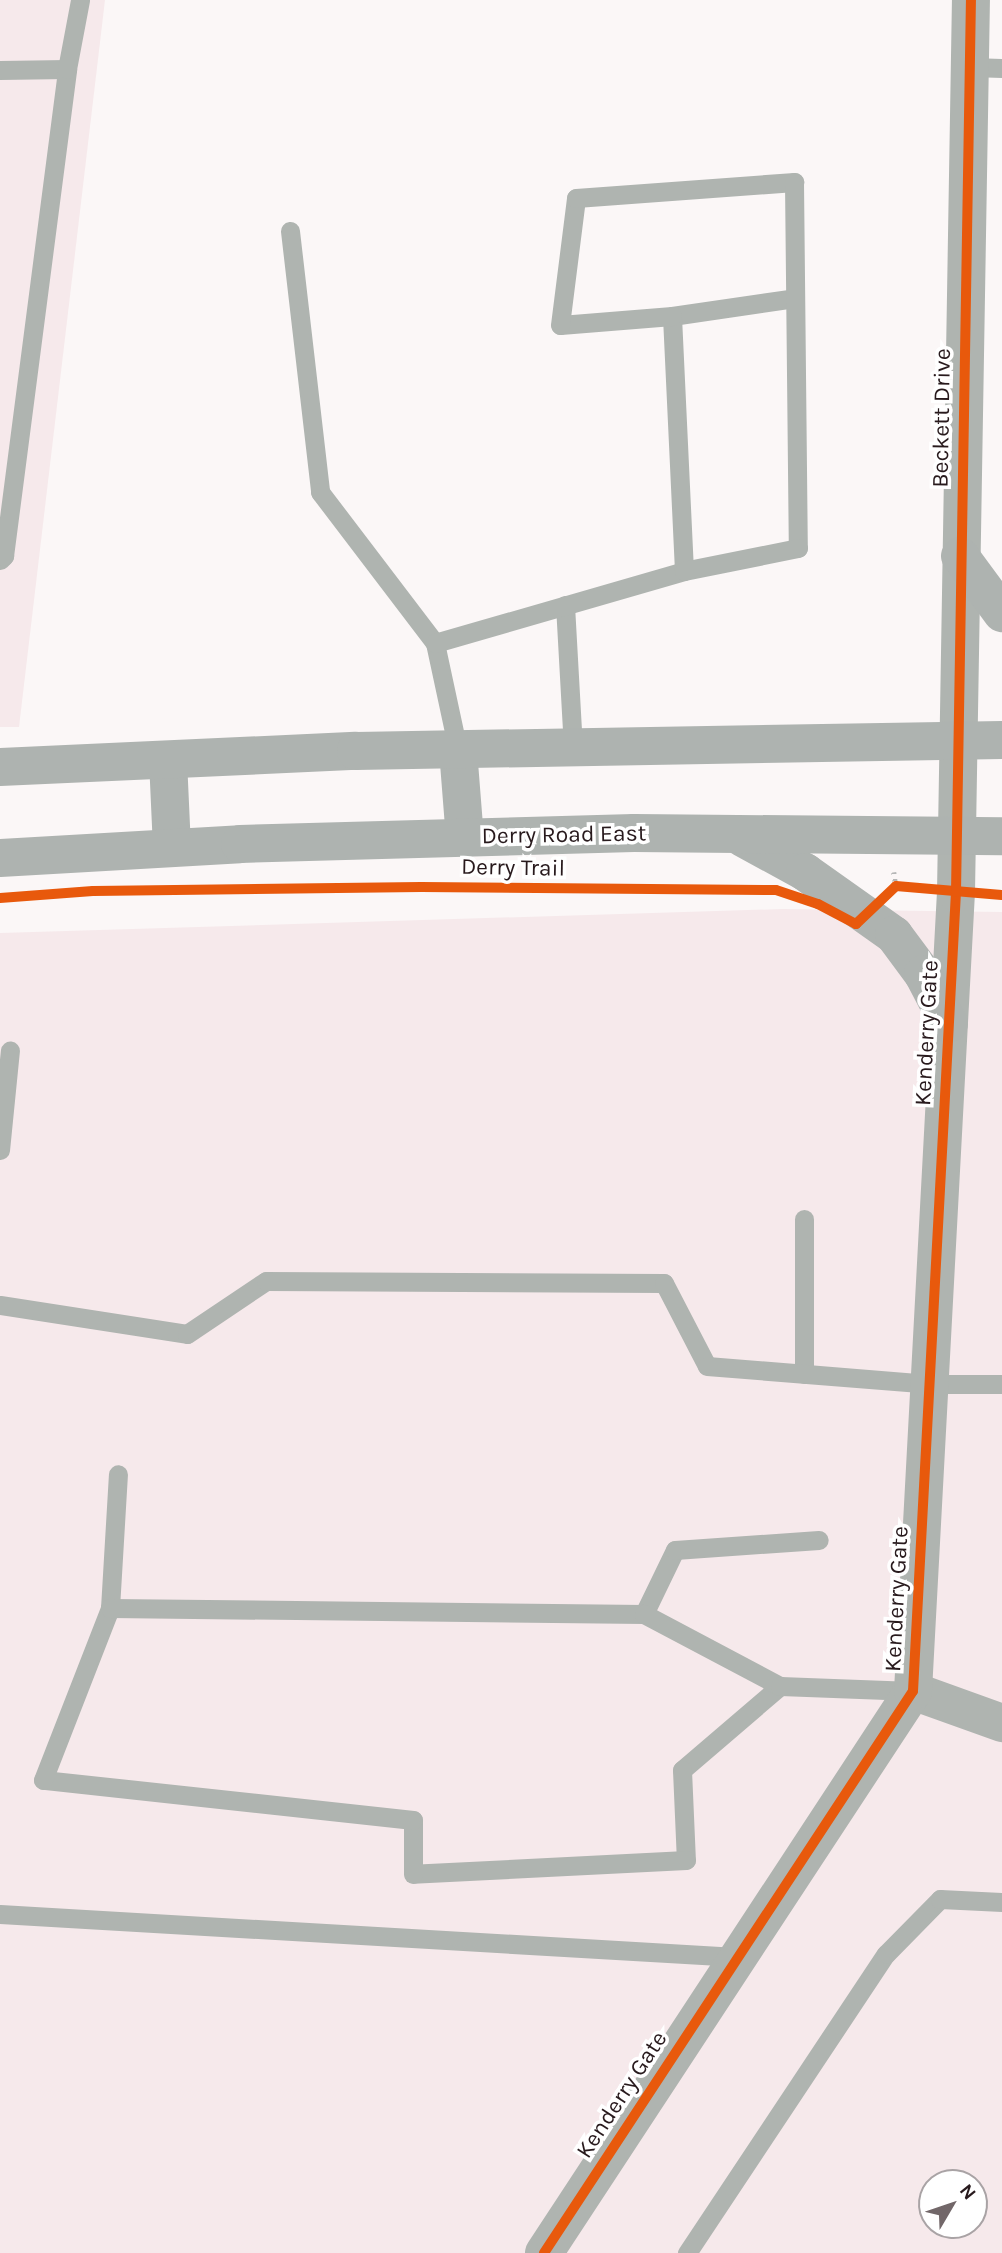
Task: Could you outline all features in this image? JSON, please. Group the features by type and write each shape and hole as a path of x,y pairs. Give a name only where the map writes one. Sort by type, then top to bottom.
{"main road":[{"path":"960,556 1002,613"},
{"path":"0,767 458,750 1002,740"},
{"path":"458,750 465,838"},
{"path":"168,760 172,848"},
{"name":"Derry Road East","path":"0,858 172,848 634,833 958,838 1002,836"},
{"path":"738,835 805,872 894,935 923,974 949,1024"}],"street":[{"name":"Beckett Drive","path":"958,838 960,556 987,67 971,0"},
{"name":"Kenderry Gate","path":"544,2253 913,1691 958,838"},
{"path":"913,1691 1002,1723"}],"lane":[{"path":"0,560 4,556 67,69 80,0"},
{"path":"0,70 67,69"},
{"path":"435,643 684,571 798,548 794,182 576,198 560,325 672,316 795,298"},
{"path":"290,231 320,492 435,643 458,750"},
{"path":"672,316 684,571"},
{"path":"565,605 573,747"},
{"path":"0,1150 10,1050"},
{"path":"804,1219 804,1374"},
{"path":"0,1305 187,1334 266,1281 664,1283 707,1366 929,1384 1002,1384"},
{"path":"118,1474 110,1608 43,1780 413,1821 414,1874 686,1860 682,1770 780,1686"},
{"path":"644,1614 675,1550 820,1540"},
{"path":"110,1608 644,1614 780,1686 913,1691"},
{"path":"687,2253 886,1954 940,1899 1002,1902"},
{"path":"0,1914 737,1957"}],"path":[{"path":"894,867 896,886"},
{"path":"867,914 896,886 956,892"}],"shaded area":[{"path":"0,0 105,0 19,727 0,727"},
{"path":"783,909 1002,912 1002,2253 0,2253 0,933"}],"cycle path":[{"path":"544,2253 913,1691 956,892 971,0"},
{"name":"Derry Trail","path":"0,898 93,891 421,887 776,890 818,904 856,924 896,886 1002,895"}]}
